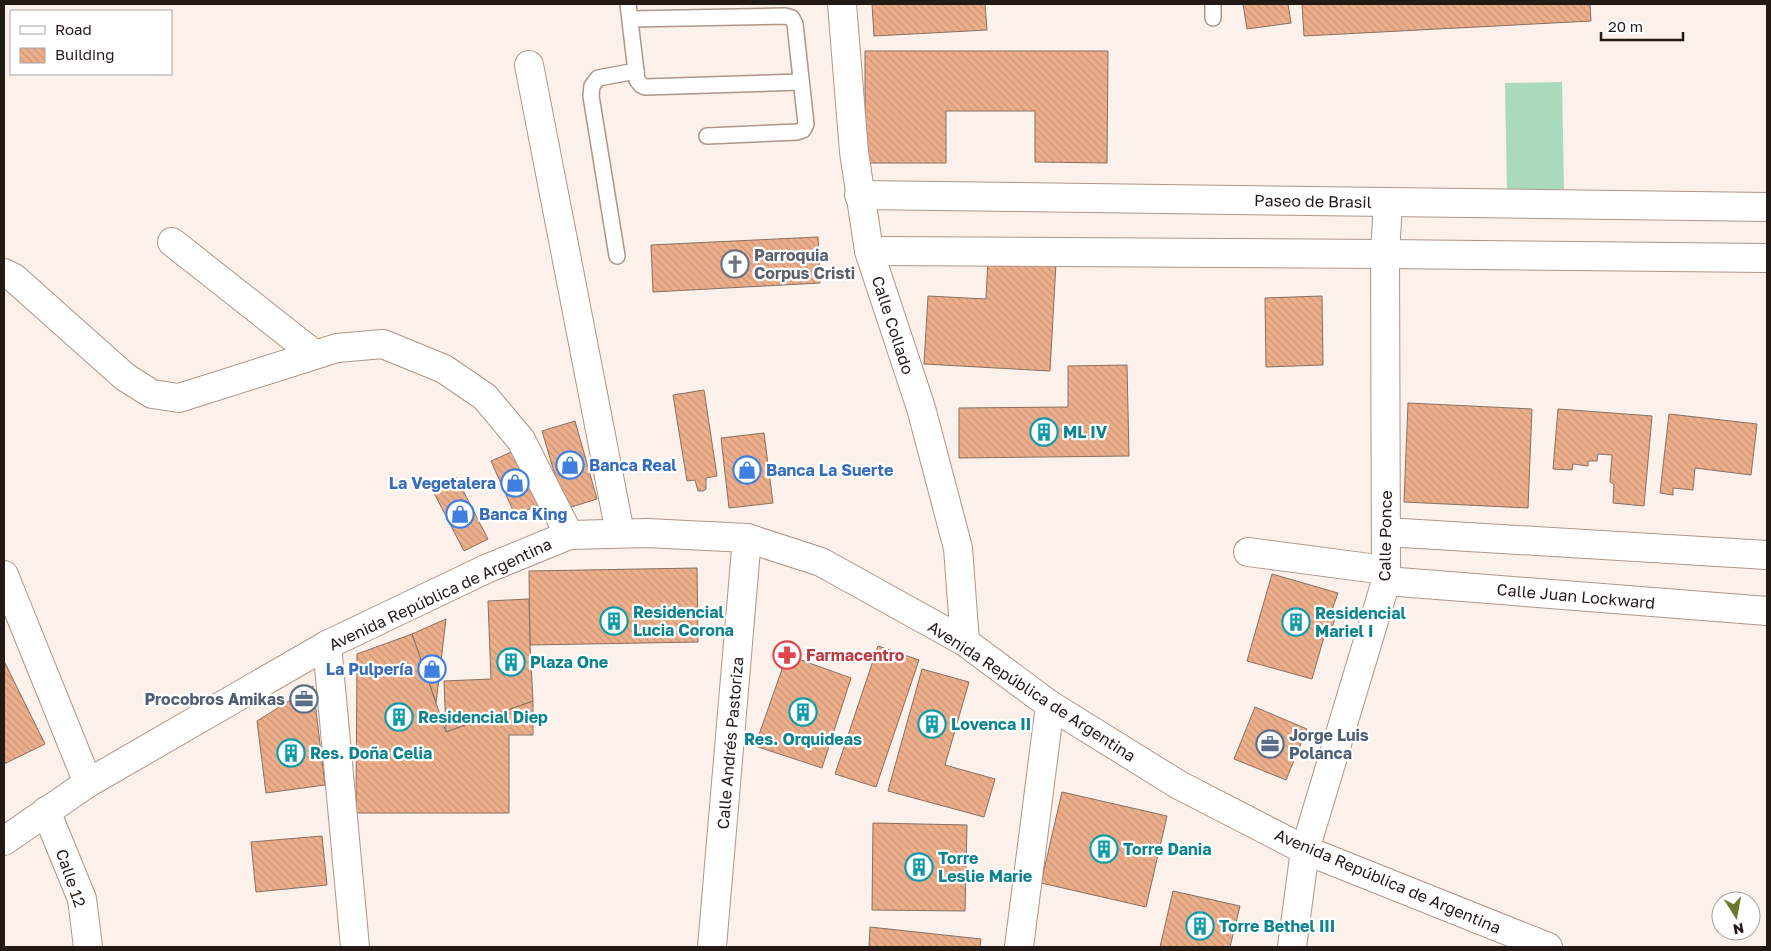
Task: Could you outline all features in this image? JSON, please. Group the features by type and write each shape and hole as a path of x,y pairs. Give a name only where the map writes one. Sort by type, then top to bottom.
{"street":[{"name":"Calle Collado","path":"842,4 854,152 869,251 921,408 958,548 965,642"},
{"path":"529,65 620,533"},
{"name":"Paseo de Brasil","path":"860,195 1767,207"},
{"name":"Calle Ponce","path":"1292,947 1305,850 1386,576 1386,254 1388,202"},
{"path":"172,242 314,354"},
{"path":"869,251 1767,258"},
{"path":"4,273 14,278 125,377 152,394 179,398 314,354 337,348 383,344 444,369 485,396 521,440 569,535"},
{"path":"1386,532 1767,555"},
{"name":"Avenida República de Argentina","path":"4,841 88,783 327,646 486,569 569,535 647,533 747,538 821,562 965,642 1050,705 1178,785 1305,850 1548,947"},
{"name":"Calle Andrés Pastoriza","path":"712,947 747,538"},
{"name":"Calle Juan Lockward","path":"1248,552 1386,576 1767,611"},
{"path":"4,575 88,783"},
{"path":"327,646 354,947"},
{"path":"1019,947 1050,705"},
{"name":"Calle 12","path":"46,811 82,899 88,947"}],"lane":[{"path":"707,136 797,132 803,130 806,124 795,24 792,18 785,16 629,11 637,80 641,86 801,82"},
{"path":"617,256 591,96 592,86 598,78 636,71"}],"green space":[{"path":"1562,82 1564,189 1507,190 1505,83"}],"building":[{"path":"872,4 985,4 987,30 874,36"},
{"path":"1243,4 1288,4 1291,23 1247,29"},
{"path":"1302,4 1590,4 1591,21 1304,36"},
{"path":"865,51 1108,51 1107,163 1035,162 1035,111 946,111 946,163 865,163"},
{"name":"Parroquia Corpus Cristi","path":"818,237 820,283 653,292 651,245"},
{"path":"988,259 1056,263 1050,371 924,364 928,296 986,299"},
{"path":"1322,296 1323,365 1266,367 1265,298"},
{"name":"ML IV","path":"1127,365 1129,456 959,458 959,408 1068,407 1068,366"},
{"path":"704,390 717,476 706,478 706,489 698,491 695,480 687,481 673,395"},
{"path":"1408,403 1532,409 1528,508 1404,502"},
{"path":"1558,409 1652,416 1644,506 1613,503 1614,484 1610,482 1612,455 1598,454 1597,461 1588,461 1588,466 1573,464 1572,470 1553,469"},
{"path":"1669,414 1757,424 1751,475 1695,468 1693,490 1673,488 1673,495 1660,493"},
{"name":"Banca Real","path":"575,421 597,499 565,509 542,431"},
{"name":"Banca La Suerte","path":"764,433 773,503 729,508 721,438"},
{"name":"La Vegetalera","path":"516,450 539,505 515,515 491,461"},
{"name":"Banca King","path":"456,477 488,539 464,551 432,489"},
{"name":"Residencial Lucia Corona","path":"697,568 698,642 530,645 529,571"},
{"name":"Residencial Mariel I","path":"1272,574 1338,593 1331,613 1336,615 1331,631 1326,630 1312,679 1247,661"},
{"name":"Plaza One","path":"529,599 533,701 446,732 444,681 491,679 488,601"},
{"name":"La Pulpería","path":"446,619 436,703 412,634"},
{"name":"Residencial Diep","path":"412,634 446,732 533,701 533,735 509,735 509,813 356,813 357,654"},
{"path":"878,646 919,660 876,787 835,774"},
{"name":"Res. Orquideas","path":"787,655 851,678 822,768 755,746"},
{"path":"4,661 45,744 4,764"},
{"name":"Lovenca II","path":"922,669 969,682 945,765 995,779 984,817 888,791"},
{"name":"Res. Doña Celia","path":"313,686 325,785 266,793 257,721"},
{"name":"Jorge Luis Polanca","path":"1255,707 1307,729 1286,780 1234,759"},
{"name":"Torre Dania","path":"1062,792 1167,816 1146,907 1041,883"},
{"name":"Torre Leslie Marie","path":"873,823 967,825 965,911 872,910"},
{"path":"322,836 327,885 256,892 251,842"},
{"name":"Torre Bethel III","path":"1173,891 1240,906 1230,947 1160,947"},
{"path":"870,927 981,939 980,947 869,947"}],"place":[{"name":"Parroquia Corpus Cristi","path":"735,264"},
{"name":"ML IV","path":"1044,432"},
{"name":"Banca Real","path":"570,465"},
{"name":"Banca La Suerte","path":"747,470"},
{"name":"La Vegetalera","path":"515,483"},
{"name":"Banca King","path":"460,514"},
{"name":"Residencial Lucia Corona","path":"614,621"},
{"name":"Residencial Mariel I","path":"1296,622"},
{"name":"Farmacentro","path":"787,655"},
{"name":"Plaza One","path":"511,662"},
{"name":"La Pulpería","path":"432,669"},
{"name":"Procobros Amikas","path":"304,699"},
{"name":"Res. Orquideas","path":"803,712"},
{"name":"Residencial Diep","path":"399,717"},
{"name":"Lovenca II","path":"932,724"},
{"name":"Jorge Luis Polanca","path":"1270,744"},
{"name":"Res. Doña Celia","path":"291,753"},
{"name":"Torre Dania","path":"1104,849"},
{"name":"Torre Leslie Marie","path":"919,867"},
{"name":"Torre Bethel III","path":"1200,926"}]}
